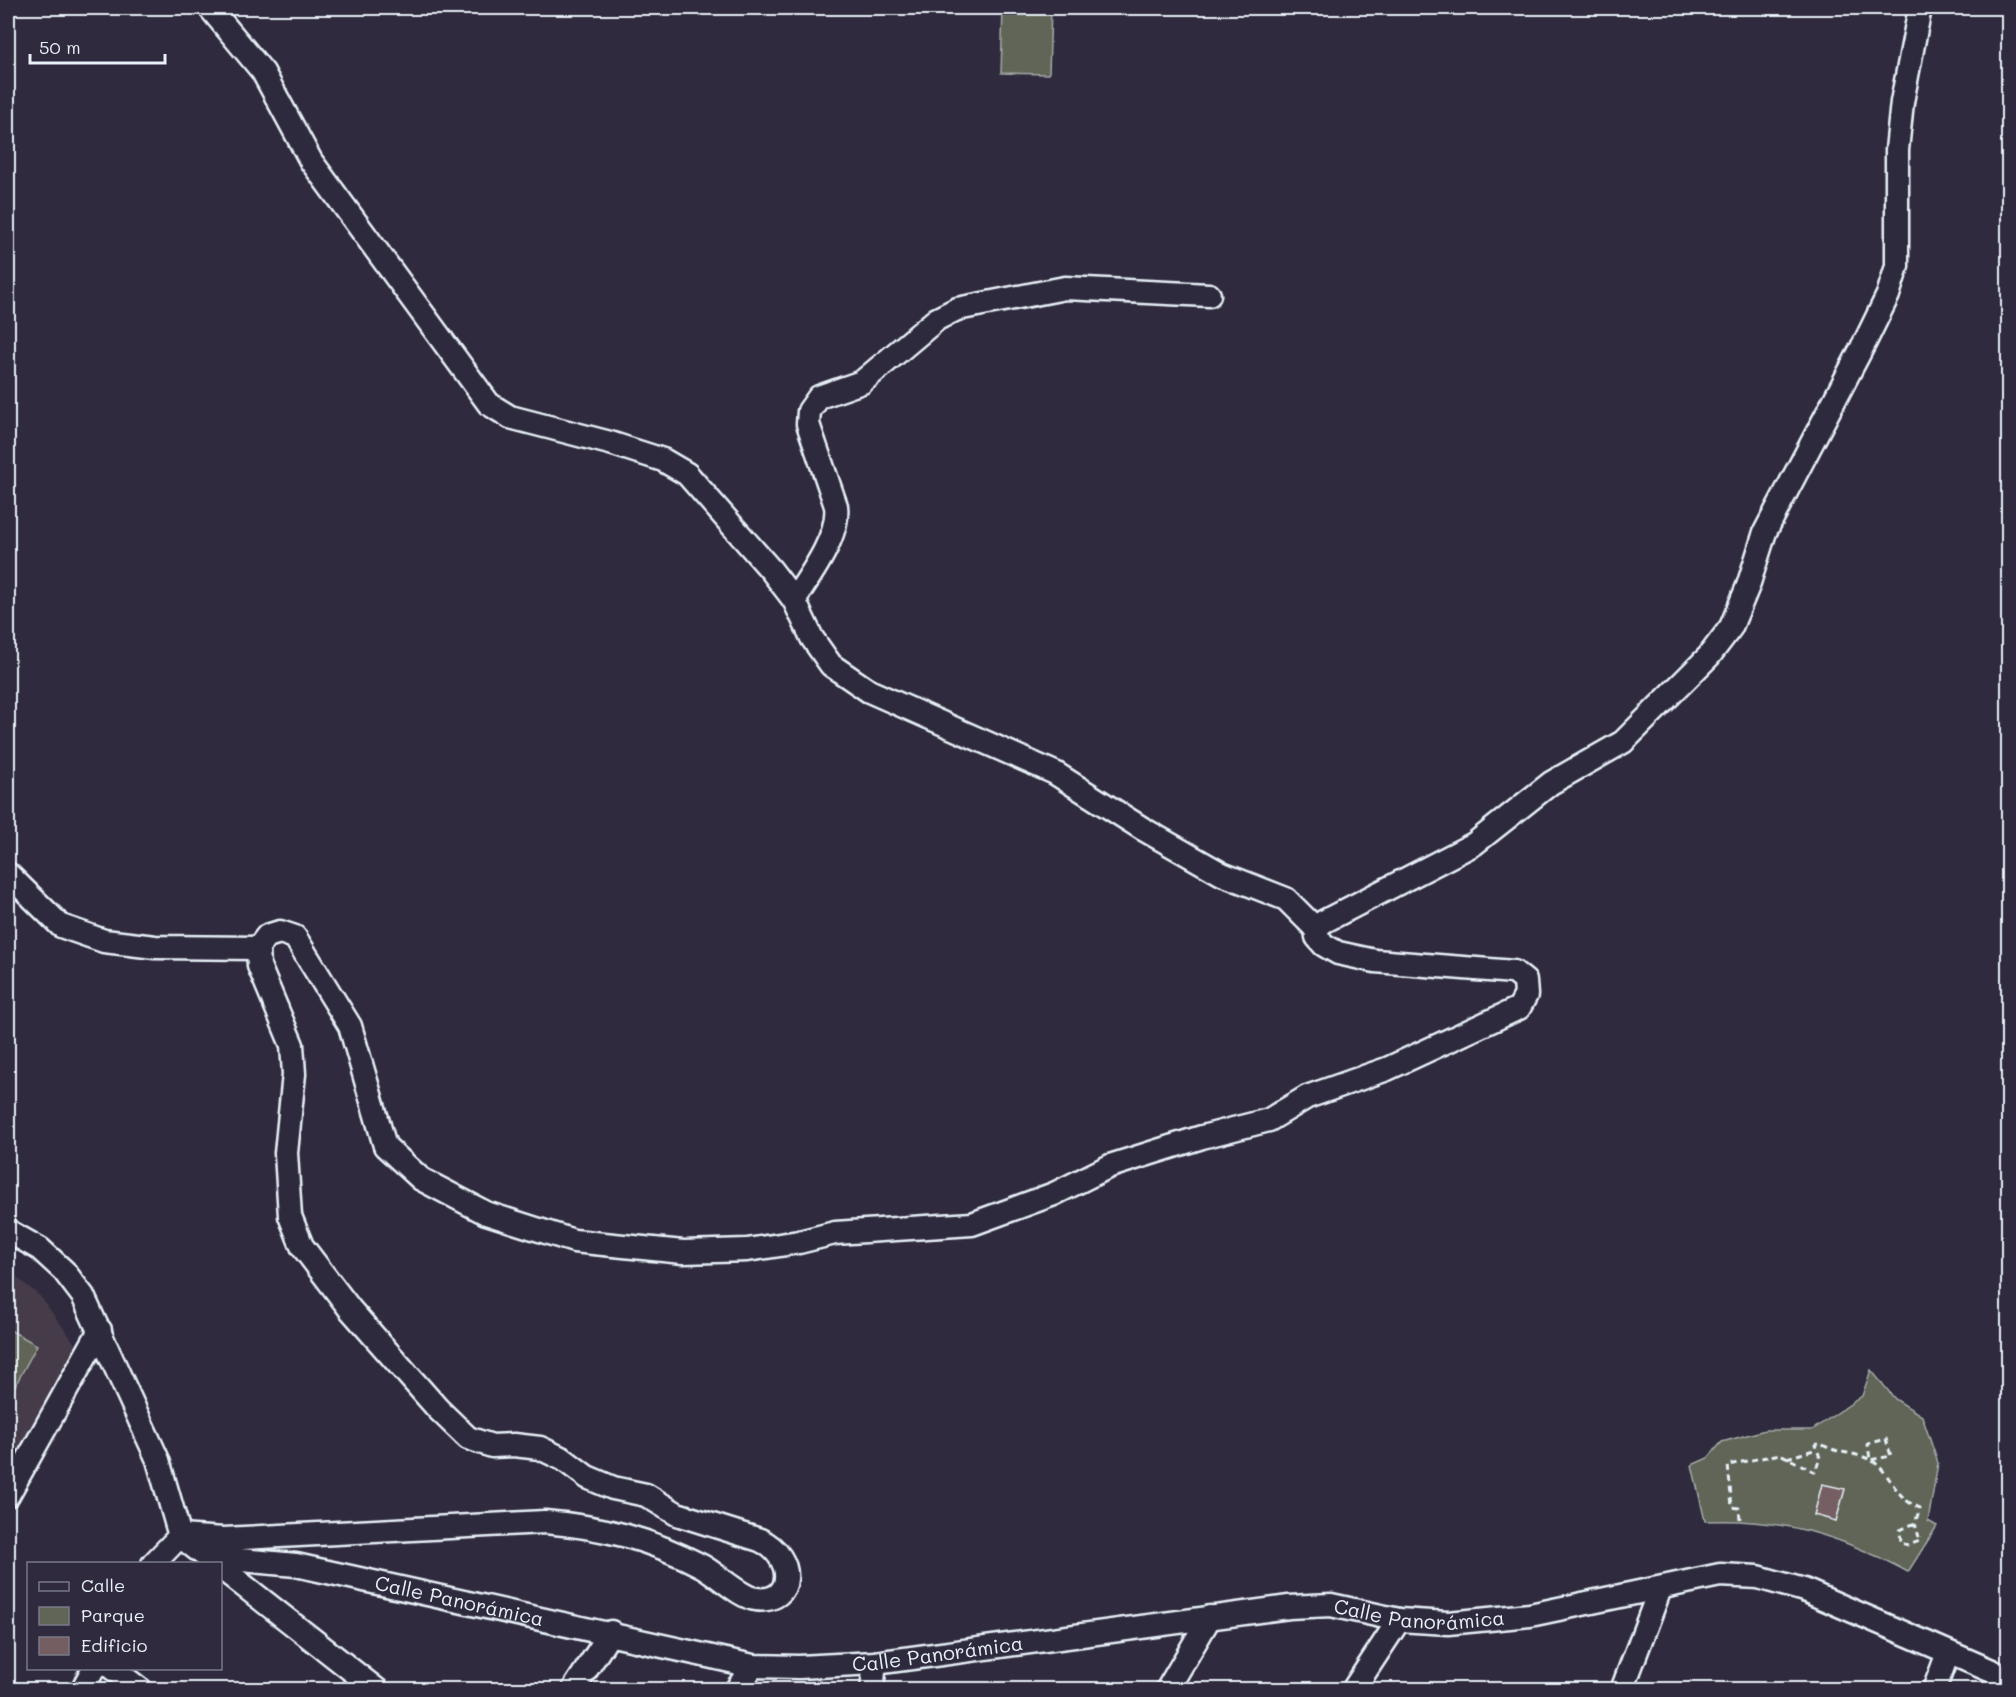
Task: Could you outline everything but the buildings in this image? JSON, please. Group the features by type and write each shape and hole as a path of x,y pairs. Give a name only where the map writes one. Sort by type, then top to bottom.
{"street":[{"path":"154,1562 180,1536 224,1539 545,1522 598,1527 655,1544 704,1567 754,1599 766,1600 779,1592 786,1581 787,1568 772,1545 677,1514 646,1495 613,1488 587,1477 563,1460 540,1448 492,1446 468,1438 350,1309 302,1246 290,1216 286,1154 294,1074 292,1045 258,966 258,948 267,936 280,932 295,937 350,1026 385,1146 421,1179 486,1213 574,1241 682,1252 747,1250 799,1242 835,1233 972,1224 1054,1194 1110,1166 1202,1137 1269,1120 1307,1097 1387,1069 1497,1021 1520,1008 1526,995 1526,981 1514,972 1495,968 1375,961 1338,953 1324,945 1317,937 1316,929 1286,899 1222,874 1143,829 1055,773 869,691 831,665 812,638 794,600 771,570 687,474 663,460 620,446 510,417 489,404 311,161 263,72 210,8"},
{"path":"1316,929 1323,922 1474,844 1551,783 1623,742 1709,656 1731,627 1748,586 1765,532 1865,342 1888,295 1897,266 1897,150 1902,102 1920,8"},
{"path":"794,600 834,532 837,519 836,506 808,424 809,411 819,397 862,381 937,319 957,309 1065,288 1209,295"},
{"path":"8,874 61,926 104,941 155,947 258,948"},
{"path":"8,1232 40,1249 64,1271 82,1296 158,1460 180,1536 215,1562"},
{"path":"8,1495 99,1330"},
{"name":"Calle Panorámica","path":"222,1562 296,1565 611,1632 753,1666 799,1667 875,1663 1289,1607 1331,1605 1399,1620 1448,1623 1530,1615 1720,1575 1758,1577 1804,1590 2008,1678"},
{"path":"222,1567 377,1689"},
{"path":"1622,1689 1660,1589"},
{"path":"1167,1689 1210,1617"},
{"path":"1353,1689 1399,1620"},
{"path":"573,1689 611,1632"},
{"path":"1934,1689 1948,1653"},
{"path":"872,1689 875,1663"},
{"path":"736,1689 753,1666"},
{"path":"82,1689 93,1670"},
{"path":"115,1670 141,1689"}],"path":[{"path":"1886,1439 1891,1456 1870,1460 1868,1443 1886,1439"},
{"path":"1740,1519 1739,1508 1732,1507 1728,1465 1780,1454 1815,1472 1820,1458 1816,1446 1820,1443 1829,1449 1859,1455 1870,1460 1881,1469 1895,1490 1920,1508 1915,1523 1920,1541 1908,1545 1901,1543 1900,1530 1915,1523"},
{"path":"1787,1458 1817,1449"}],"shaded area":[{"path":"8,1270 40,1296 74,1342 76,1351 8,1471"},
{"path":"763,1682 845,1683 854,1689 752,1689"}],"green space":[{"path":"1003,8 1051,8 1049,74 1001,73"},
{"path":"8,1329 37,1345 8,1399"},
{"path":"1871,1370 1895,1399 1922,1416 1938,1463 1928,1521 1937,1526 1908,1572 1858,1548 1810,1532 1760,1522 1705,1521 1692,1465 1708,1458 1722,1442 1765,1430 1812,1430 1862,1396"}]}
